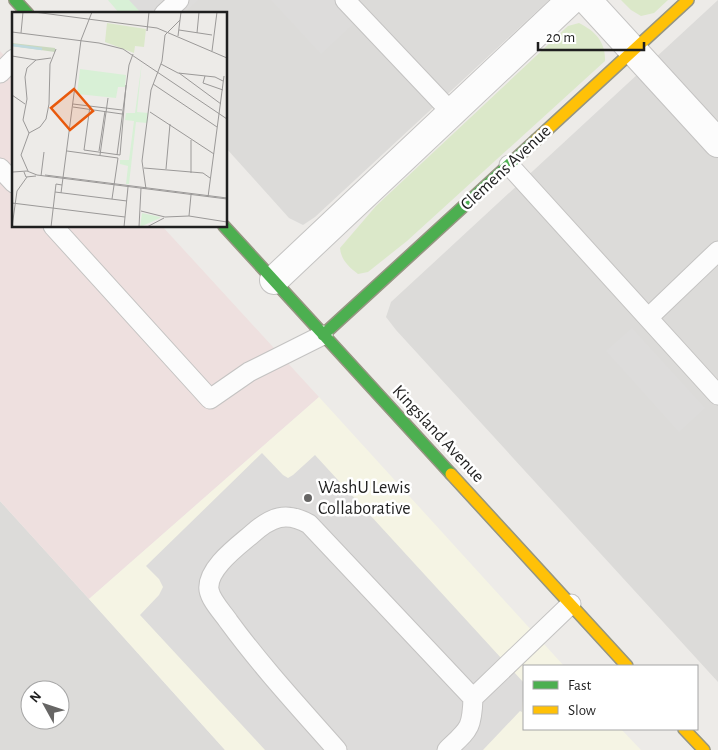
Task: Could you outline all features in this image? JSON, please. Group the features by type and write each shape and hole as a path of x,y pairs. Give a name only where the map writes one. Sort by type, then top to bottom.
{"street":[{"path":"15,0 26,12"},
{"path":"274,280 571,0"},
{"path":"587,0 718,143"},
{"name":"Clemens Avenue","path":"323,335 688,0"},
{"name":"Kingsland Avenue","path":"226,228 626,665"},
{"path":"685,730 704,750"}],"lane":[{"path":"166,12 179,0"},
{"path":"345,0 452,113"},
{"path":"0,73 12,61"},
{"path":"509,165 718,395"},
{"path":"0,168 12,181"},
{"path":"55,228 210,399 249,372 323,335"},
{"path":"648,318 718,251"},
{"path":"337,750 239,634 217,605 209,589 212,576 219,564 260,527 276,518 290,516 310,524 474,698"},
{"path":"447,750 469,727 472,720 474,698 571,604"}],"shaded area":[{"path":"129,0 198,0 185,12 140,12"},
{"path":"170,0 549,0 315,217 303,225 289,218 228,150 228,12 158,12"},
{"path":"271,0 357,0 367,11 321,54"},
{"path":"718,0 718,682 386,317 391,302"},
{"path":"0,51 12,64 12,228 164,228 319,397 89,599 0,501"},
{"path":"632,328 705,408 679,432 606,351"},
{"name":"WashU Lewis Collaborative","path":"319,397 563,665 523,665 523,730 622,730 641,750 225,750 89,599"},
{"name":"WashU Lewis Collaborative","path":"262,453 288,478 315,455 523,682 522,712 520,711 483,750 265,750 140,615 159,595 163,587 159,579 146,566"},
{"path":"0,501 225,750 0,750"}],"green space":[{"path":"108,0 170,0 157,12 118,12"},
{"path":"621,0 668,0 654,13 641,16 631,10"},
{"path":"579,23 598,38 604,48 605,61 407,241 368,272 358,274 352,269 344,260 340,248 376,206 568,26"}],"traffic: fast":[{"path":"15,0 26,12"},
{"path":"323,335 536,140"},
{"path":"226,228 451,474"}],"traffic: slow":[{"path":"536,140 688,0"},
{"path":"451,474 626,665"},
{"path":"685,730 704,750"}],"place":[{"name":"WashU Lewis Collaborative","path":"308,498"}]}
